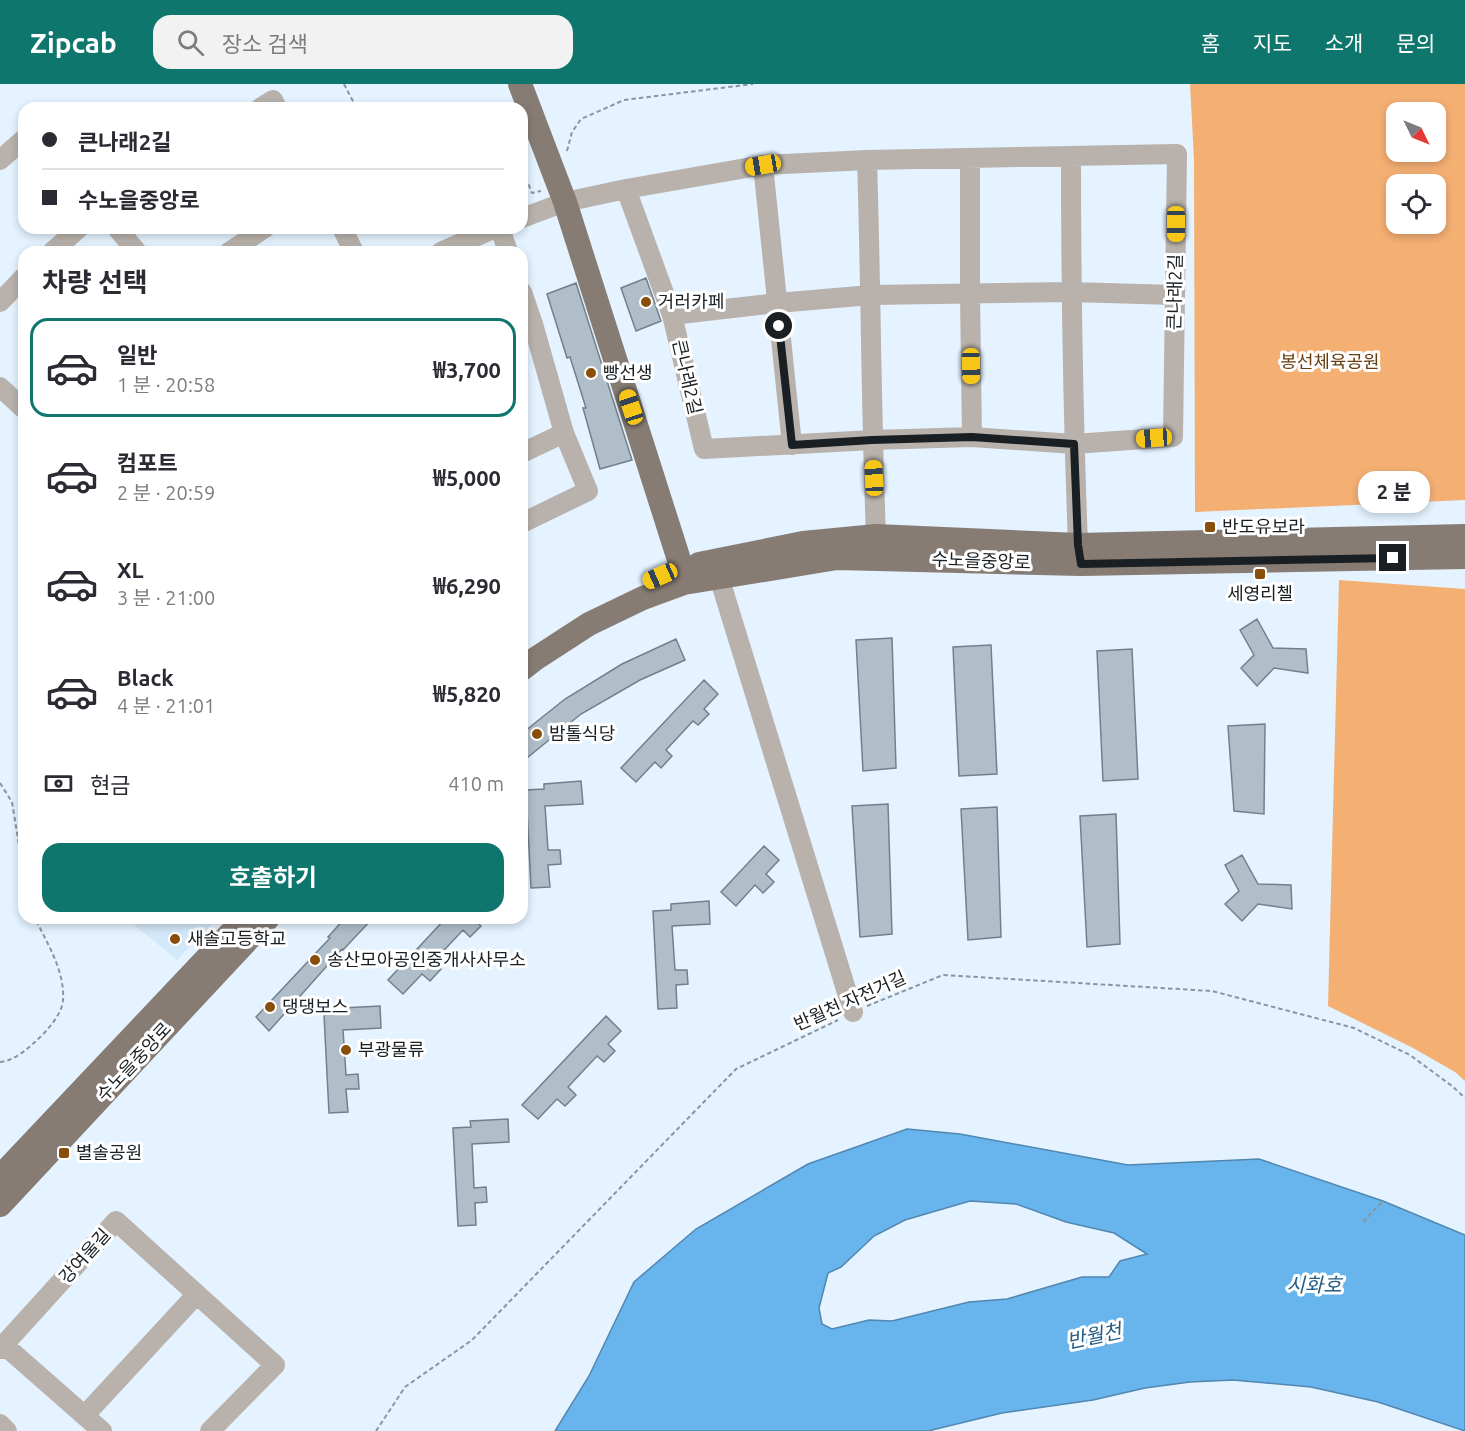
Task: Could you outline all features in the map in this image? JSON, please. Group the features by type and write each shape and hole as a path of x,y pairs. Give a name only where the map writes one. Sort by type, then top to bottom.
{"main road":[{"path":"520,84 527,102"},
{"path":"528,105 562,194 683,575"},
{"name":"수노을중앙로","path":"718,569 802,543 876,536 1079,554 1465,536"},
{"name":"수노을중앙로","path":"528,644 576,613 683,575 718,569 837,558 1079,554 1465,557"},
{"name":"수노을중앙로","path":"528,664 590,624 683,575"},
{"name":"수노을중앙로","path":"0,1177 238,924"},
{"name":"수노을중앙로","path":"0,1205 262,924"}],"street":[{"path":"0,160 18,144"},
{"name":"큰나래2길","path":"528,214 562,194 626,189 763,165 867,160 1177,154 1173,437 1074,444 972,437 704,449 672,315 626,189"},
{"path":"1071,156 1074,444 1079,554"},
{"path":"970,158 972,437"},
{"path":"867,160 876,536"},
{"path":"763,165 792,445"},
{"path":"59,246 72,234"},
{"path":"122,234 131,246"},
{"path":"238,246 256,234"},
{"path":"454,246 482,234"},
{"path":"0,302 18,283"},
{"path":"672,315 871,295 1071,292 1176,295"},
{"path":"528,330 564,433 588,491 528,520"},
{"path":"0,387 18,404"},
{"path":"528,450 564,433"},
{"path":"718,569 853,1012"},
{"name":"강여울길","path":"102,1431 2,1347 116,1221 275,1365 210,1431"},
{"path":"85,1415 197,1294"},
{"path":"0,1424 7,1431"}],"path":[{"path":"344,84 353,102"},
{"path":"566,153 572,132 581,119 624,100 753,84"},
{"path":"528,183 532,193 562,194"},
{"path":"0,783 12,802 18,839"},
{"path":"0,1062 7,1061 26,1050 40,1038 54,1022 63,1002 60,971 38,924"},
{"name":"반월천 자전거길","path":"376,1431 405,1387 472,1340 736,1069 853,1012 943,975 1212,991 1354,1028 1410,1055 1465,1098"},
{"path":"1363,1222 1383,1201"}],"shaded area":[{"name":"새솔고등학교","path":"133,924 212,924 177,960"}],"green space":[{"name":"봉선체육공원","path":"1190,84 1465,84 1465,500 1195,512 1194,160"},
{"path":"1339,580 1465,589 1465,1081 1455,1072 1413,1048 1328,1006"}],"water":[{"path":"907,1129 960,1134 1128,1165 1259,1159 1383,1201 1465,1235 1465,1431 1378,1402 1311,1387 1233,1380 1190,1382 1145,1388 1093,1400 1002,1413 928,1431 555,1431 589,1376 634,1282 696,1229 808,1164","holes":["970,1201 1016,1204 1066,1222 1114,1233 1147,1254 1120,1261 1109,1277 1082,1277 1007,1299 969,1302 892,1321 869,1320 832,1329 822,1324 819,1308 828,1273 841,1267 874,1236 905,1220"]}],"building":[{"path":"646,278 661,321 636,331 621,288"},
{"path":"576,283 632,460 600,469 583,408 586,408 547,294"},
{"path":"1257,619 1273,648 1306,649 1308,673 1274,668 1257,686 1241,668 1254,655 1240,630"},
{"path":"892,638 896,768 863,771 856,640"},
{"path":"676,639 685,660 640,680 581,714 528,757 528,729 565,699 622,664"},
{"path":"991,645 997,774 959,776 953,647"},
{"path":"1132,649 1138,779 1103,781 1097,651"},
{"path":"704,680 718,694 704,709 709,714 698,725 693,721 666,750 672,756 661,768 655,762 636,782 621,768"},
{"path":"1265,724 1264,814 1234,811 1228,726"},
{"path":"581,781 583,804 545,806 548,850 560,850 561,864 548,865 550,887 531,888 528,790 544,789 544,784"},
{"path":"888,804 892,934 860,937 852,806"},
{"path":"997,807 1001,937 968,940 961,809"},
{"path":"1116,814 1120,944 1087,947 1080,816"},
{"path":"764,846 779,860 766,874 774,882 763,893 755,885 736,906 721,892"},
{"path":"1242,855 1258,884 1291,885 1292,909 1258,904 1242,921 1225,904 1239,891 1225,865"},
{"path":"709,901 710,924 672,926 675,970 687,970 688,984 676,985 677,1008 658,1009 653,911 671,910 671,904"},
{"path":"340,924 367,924 269,1031 256,1017 330,938 328,937"},
{"path":"440,924 479,924 481,926 470,937 463,930 433,962 441,969 430,981 422,974 403,994 388,980"},
{"path":"380,1006 381,1028 343,1030 346,1075 358,1074 359,1089 346,1089 348,1112 329,1113 324,1015 342,1014 342,1008"},
{"path":"606,1016 621,1031 608,1044 615,1051 604,1062 597,1056 568,1087 576,1095 565,1106 557,1099 538,1119 522,1105"},
{"path":"508,1119 509,1142 472,1144 474,1188 486,1187 487,1202 475,1203 476,1225 458,1226 453,1128 471,1127 470,1121"}],"place":[{"name":"거러카페","path":"646,302"},
{"name":"빵선생","path":"591,373"},
{"name":"반도유보라","path":"1210,527"},
{"name":"세영리첼","path":"1260,574"},
{"name":"밤톨식당","path":"537,734"},
{"name":"새솔고등학교","path":"175,939"},
{"name":"송산모아공인중개사사무소","path":"315,960"},
{"name":"댕댕보스","path":"270,1007"},
{"name":"부광물류","path":"346,1050"},
{"name":"별솔공원","path":"64,1153"}],"route":[{"path":"779,326 792,445 972,437 1074,444 1078,545 1081,564 1393,558"}],"water label":[{"name":"시화호","path":"1314,1285"},
{"name":"반월천","path":"1094,1336"}]}
